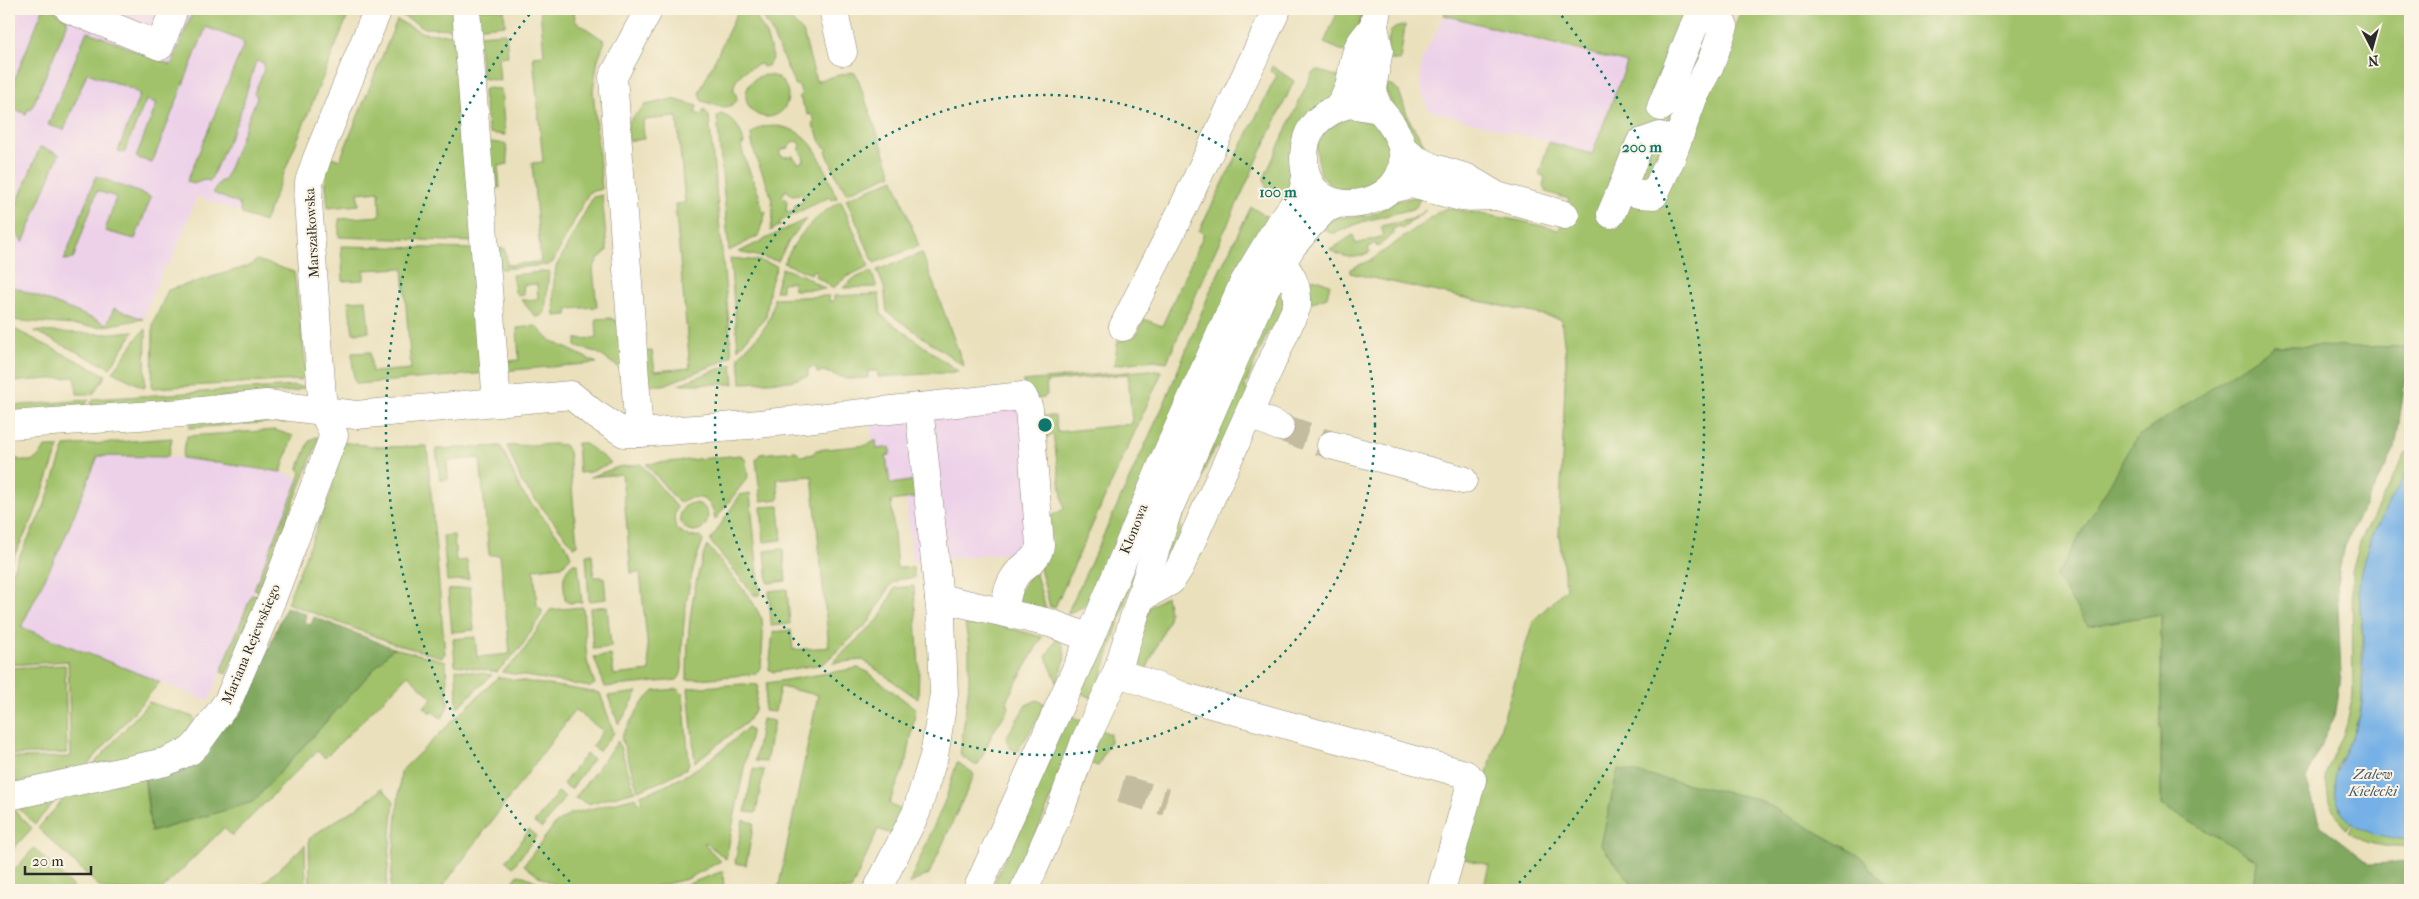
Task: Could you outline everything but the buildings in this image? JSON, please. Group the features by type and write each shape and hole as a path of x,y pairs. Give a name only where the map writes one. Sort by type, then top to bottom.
{"street":[{"path":"69,9 160,46 174,9"},
{"name":"Marszałkowska","path":"323,411 308,202 309,182 378,9"},
{"path":"466,9 496,402"},
{"path":"639,433 613,77 649,9"},
{"path":"833,9 843,52"},
{"path":"1123,328 1183,208 1276,9"},
{"path":"1611,214 1622,188 1638,194 1654,195 1694,96 1711,63 1728,17 1700,11 1661,107"},
{"path":"1376,17 1358,48 1352,82 1346,97 1338,107 1318,120 1310,130 1304,152 1306,177 1323,198 1337,204 1355,205 1374,199 1392,189 1411,184 1461,197 1497,196"},
{"path":"1376,17 1379,50 1373,83 1373,95 1379,109 1398,133 1403,149 1403,164 1392,189"},
{"path":"1338,107 1360,104 1379,109"},
{"path":"1403,149 1415,159 1434,168 1467,178 1497,196 1565,215"},
{"name":"Klonowa","path":"977,890 1090,638 1163,462 1243,284 1276,229 1303,192 1306,177"},
{"name":"Klonowa","path":"1024,890 1062,805 1085,741 1117,672 1142,597 1165,518 1182,475 1266,287 1281,262 1315,219 1326,209 1337,204"},
{"path":"1142,597 1171,581 1180,567 1297,306 1297,292 1292,277 1281,262"},
{"path":"9,425 182,413 266,404 356,415 571,395 593,413 624,433 639,433 749,425 1023,396 1029,409 1039,553 1014,577 1009,588 1004,612"},
{"path":"878,890 916,813 934,756 944,694 939,598 919,407"},
{"name":"Mariana Rejewskiego","path":"9,796 165,762 190,751 207,732 228,700 251,649 334,435 323,411"},
{"path":"1249,414 1280,427"},
{"path":"1331,444 1464,480"},
{"path":"939,598 1050,623 1090,638"},
{"path":"1117,672 1185,697 1465,774 1472,780 1440,890"}],"shaded area":[{"path":"9,9 350,9 264,222 197,196 170,265 165,264 143,319 114,308 107,324 9,285"},
{"path":"1444,15 1627,63 1592,154 1428,110 1420,85 1422,60"},
{"path":"1034,401 1049,549 912,562 906,497 878,499 870,416"},
{"path":"98,456 175,457 281,472 299,479 209,701 21,627 63,542"}],"green space":[{"path":"43,9 55,9 55,11 67,19 67,24 31,110 28,109 26,114 9,107 9,93"},
{"path":"194,9 340,9 349,13 264,222 242,214 239,204 213,193 220,181 224,181 257,97 254,93 263,73 264,63 256,61 239,117 210,181 204,180 193,184 187,181 244,44 240,40 206,27 152,163 136,157 157,103 146,100 124,153 118,151 140,94 127,87 87,73 64,130 48,125 87,31 171,65"},
{"path":"401,9 459,9 457,29 425,28 399,14"},
{"path":"476,9 504,9 505,25 482,27 478,24"},
{"path":"540,9 574,9 575,21 605,41 598,59 593,90 602,189 589,192 553,262 548,265 501,269 496,265 495,249 505,248 507,265 541,262 532,163 543,162 533,56 544,55"},
{"path":"739,9 751,9 765,32 773,57 768,66 758,65 748,69 739,76 734,86 737,100 733,104 725,107 702,101 699,93"},
{"path":"758,9 799,9 790,19 803,32 816,81 852,72 856,74 892,174 847,193 843,184 840,185 826,151 828,150 826,147 824,148 812,123 815,121 811,114 808,115 799,96 802,94 798,85 795,85 771,31"},
{"path":"1339,9 1364,9 1350,54 1324,43"},
{"path":"1447,9 1685,9 1730,38 1742,9 2410,9 2410,347 2273,346 2088,626 2161,614 2161,805 2257,860 2254,890 1889,890 1860,856 1618,769 1601,845 1637,890 1483,890 1489,865 1461,858 1533,621 1566,588 1559,535 1566,358 1561,319 1350,273 1350,269 1373,259 1440,211 1448,208 1559,230 1569,199 1546,192 1543,186 1545,177 1539,174 1549,142 1592,154 1627,63 1444,15"},
{"path":"397,20 423,33 460,35 478,242 339,237 339,219 380,216 379,191 358,193 359,205 328,208 324,163 326,155 340,160"},
{"path":"1405,25 1400,61 1385,59 1390,32 1395,28"},
{"path":"506,33 508,56 498,57 500,81 482,78 478,35"},
{"path":"1272,66 1294,81 1210,262 1167,362 1154,360 1114,365 1118,340 1137,335 1144,319 1162,326 1204,234 1199,231 1277,75 1270,71"},
{"path":"1317,70 1345,79 1295,180 1288,200 1266,188 1264,178 1312,73"},
{"path":"767,75 782,81 788,96 782,111 767,117 752,111 746,96 752,81"},
{"path":"1383,83 1394,86 1399,91 1409,120 1431,155 1413,141 1407,125 1393,108"},
{"path":"486,88 501,89 505,135 489,133 483,92"},
{"path":"673,99 697,106 695,113 702,115 704,109 709,116 732,355 724,361 664,385 644,385 641,352 652,351 655,371 690,368 675,204 685,203 677,117 643,120 644,139 628,141 627,123 645,105"},
{"path":"721,114 734,122 739,129 744,144 741,145 743,154 759,195 762,212 766,212 758,236 729,251 717,117"},
{"path":"1353,118 1374,123 1388,140 1390,168 1372,190 1358,194 1331,186 1321,175 1316,148 1327,129 1346,119"},
{"path":"777,126 790,129 810,143 822,162 837,198 832,200 830,197 811,206 779,222 781,225 770,231 773,205 757,160 751,134 761,127","holes":["798,141 801,145 799,151 803,155 804,161 798,163 793,156 784,157 780,155 780,150 788,148 792,142","786,190 792,195 801,194 804,198 803,202 795,205 794,210 791,212 786,211 787,201 782,196"]},
{"path":"491,142 506,144 508,164 498,166 500,188 490,185 487,146"},
{"path":"40,147 59,154 23,243 15,231 12,216"},
{"path":"96,176 151,197 135,239 105,231 116,197 97,191 73,259 64,260"},
{"path":"894,179 919,246 874,263 859,229 861,228 858,226 846,199"},
{"path":"602,195 607,251 598,259 593,269 597,307 568,309 567,315 555,316 553,290 556,267 593,197"},
{"path":"1421,196 1416,207 1412,209 1362,222 1335,233 1328,232 1320,226 1338,217 1367,216 1378,212 1396,201"},
{"path":"841,201 869,266 846,277 833,288 815,276 817,271 813,270 811,274 784,263 794,244 808,227 823,213"},
{"path":"1251,207 1274,221 1093,597 1085,606 1067,614 1164,404 1214,282"},
{"path":"1426,210 1402,229 1399,226 1392,230 1394,234 1377,247 1375,243 1368,248 1370,252 1365,255 1350,257 1330,250 1353,235 1356,244 1384,236 1381,226 1412,219"},
{"path":"806,219 789,241 778,261 739,252"},
{"path":"341,246 476,249 487,373 357,384 354,380 352,353 370,352 372,372 411,369 403,268 364,270 364,280 343,281"},
{"path":"922,253 964,366 887,312 884,287 877,270"},
{"path":"730,258 760,261 777,266 770,286 766,317 738,349"},
{"path":"257,260 294,272 307,377 300,380 152,388 153,324 168,290 249,266"},
{"path":"782,268 804,276 825,289 794,290 793,282 782,283 782,291 775,291"},
{"path":"549,271 545,312 542,316 536,317 521,300 538,299 537,284 523,285 524,295 519,296 515,292 512,275"},
{"path":"871,271 877,287 843,288 851,280"},
{"path":"1313,278 1330,284 1327,297 1307,304 1305,295"},
{"path":"1286,284 1281,326 1268,331 1245,386 1250,398 1228,443 1214,449 1180,524 1185,538 1173,564 1164,551 1273,297"},
{"path":"9,285 107,324 114,308 143,319 99,327 9,320"},
{"path":"879,294 881,315 959,372 878,377 878,371 868,371 868,378 847,379 823,371 817,373 816,367 808,368 808,376 790,381 741,383 739,356 767,324 773,308 774,298 829,296 829,301 834,301 834,296"},
{"path":"366,300 369,332 353,333 348,301"},
{"path":"610,318 621,323 627,373 596,352 576,347 576,339 597,338 596,319"},
{"path":"536,326 550,340 597,363 501,371 499,362 519,360 517,328"},
{"path":"9,327 106,375 93,394 77,394 75,377 9,382"},
{"path":"146,329 145,388 113,372 140,334"},
{"path":"34,331 101,334 134,331 110,368"},
{"path":"2274,346 2410,347 2395,449 2344,546 2337,582 2341,675 2336,712 2306,779 2320,825 2370,864 2410,862 2410,890 2254,890 2257,860 2161,805 2161,614 2088,626 2056,577 2137,437"},
{"path":"732,364 734,384 679,384"},
{"path":"1150,370 1162,372 1055,607 1050,607 1039,564 1047,518 1064,509 1053,434 1038,442 1042,416 1055,416 1057,432 1132,424 1128,374 1046,382 1047,395 1044,398 1037,399 1022,381"},
{"path":"295,386 305,387 296,391 88,408 94,399"},
{"path":"89,400 82,408 9,414 9,406"},
{"path":"268,415 284,419 286,423 274,422 189,428 191,421"},
{"path":"275,430 293,436 281,472 182,458 187,436"},
{"path":"316,437 319,438 259,591 254,589 299,479 301,472 298,469 310,440"},
{"path":"172,438 168,457 98,456 63,542 21,627 160,682 85,768 9,784 9,758 71,757 68,661 9,665 9,577 44,507 65,446"},
{"path":"876,440 877,449 890,447 890,455 886,456 890,484 916,480 920,497 891,501 897,568 913,567 914,578 900,579 891,584 869,622 823,664 774,672 769,670 773,632 791,630 793,650 829,647 812,476 777,479 779,499 761,501 756,460 760,454 796,451 801,456 813,454 816,450 868,445"},
{"path":"341,442 380,447 427,446 445,654 442,657 398,645 287,603 333,487 327,480"},
{"path":"577,443 584,443 611,463 590,472 579,473"},
{"path":"565,445 569,452 577,545 574,547 522,483 507,446"},
{"path":"501,446 521,491 565,544 571,556 562,566 534,569 537,605 542,610 542,614 520,649 497,672 455,665 453,639 475,637 477,657 510,654 500,555 489,555 480,458 447,461 448,479 440,480 436,449"},
{"path":"45,447 59,447 33,518 9,566 9,454 19,460 29,461 38,457"},
{"path":"2406,452 2410,453 2410,464 2362,567 2360,609 2362,626 2362,699 2360,714 2351,739 2336,767 2342,811 2352,822 2346,829 2329,802 2325,775 2346,727 2353,695 2352,571 2360,542"},
{"path":"741,455 746,460 748,477 715,520 712,508 702,499 693,498 679,503 646,464"},
{"path":"641,464 677,507 674,517 676,529 690,537 700,536 703,541 688,595 683,637 682,670 677,680 605,687 594,657 611,655 614,675 650,671 640,572 631,573 622,474 590,477 618,467"},
{"path":"1162,482 1095,699 1078,692"},
{"path":"750,493 760,595 754,595 710,541 740,495"},
{"path":"694,503 704,507 708,517 704,527 694,531 684,527 680,517 684,507"},
{"path":"779,506 782,540 764,542 761,507"},
{"path":"454,535 456,561 467,560 469,579 447,581 443,536"},
{"path":"707,545 751,599 762,619 761,666 756,674 687,680 691,611 697,578"},
{"path":"783,549 786,581 768,583 765,551"},
{"path":"592,554 594,577 604,577 606,599 589,601 586,555"},
{"path":"573,563 578,564 582,602 569,603 565,600 564,575"},
{"path":"1034,568 1047,613 1022,605 1017,596"},
{"path":"914,586 919,668 918,699 863,660 832,663 879,619 895,588"},
{"path":"470,587 474,630 452,632 448,590"},
{"path":"787,589 790,624 771,626 769,591"},
{"path":"252,594 257,595 257,599 226,674 221,672"},
{"path":"1166,596 1169,612 1168,621 1146,670 1136,654 1150,607"},
{"path":"607,606 611,647 593,649 590,608"},
{"path":"286,607 306,614 304,622 311,625 314,617 393,648 253,802 151,832 145,777 229,718 238,718 248,699"},
{"path":"583,607 587,661 595,684 590,687 502,672 521,655 550,610"},
{"path":"979,620 1042,637 1007,699 1009,708 993,732 978,765 975,765 960,755 969,684 969,647 965,624 970,625 973,621"},
{"path":"1057,637 1065,653 1057,682 1046,657"},
{"path":"393,648 446,661 448,706 443,717 439,717 432,711 430,713 424,707 432,698 408,675 325,758 317,751 232,836 224,828 161,890 103,890 38,828 70,792 144,777 151,832 253,802"},
{"path":"65,665 67,753 9,755 9,668"},
{"path":"858,668 866,671 916,709 907,760 889,804 904,811 893,835 878,829 851,890 778,890 818,695 780,687 775,712 764,711 767,683"},
{"path":"456,669 492,675 457,708"},
{"path":"498,677 600,693 614,733 599,751 592,746 603,731 575,710 440,890 390,890 401,771"},
{"path":"743,684 758,685 755,710 747,722 695,762 688,688"},
{"path":"678,689 683,694 689,763 687,768 660,782 638,790 621,737 642,703 654,691"},
{"path":"638,692 620,723 618,723 608,696"},
{"path":"1037,700 1047,705 1017,752 1009,747 1006,738 1026,705"},
{"path":"149,702 193,717 196,722 192,725 191,731 177,745 92,766"},
{"path":"1068,715 1085,722 1011,890 991,890"},
{"path":"762,719 774,721 766,762 755,761"},
{"path":"747,728 751,730 751,733 726,859 705,842 705,845 721,861 687,879 641,890 639,887 636,890 577,890 551,882 524,865 555,824 570,814 636,797 638,803 642,802 640,795 670,784 697,768"},
{"path":"1099,729 1110,734 1110,741 1098,766 1089,763 1077,803 1075,802 1085,762"},
{"path":"618,741 635,791 588,804 575,798"},
{"path":"586,754 593,759 571,789 563,784"},
{"path":"957,762 974,775 929,874 909,884 946,798"},
{"path":"753,769 764,770 756,813 745,812"},
{"path":"1618,769 1758,799 1860,856 1889,890 1637,890 1601,845"},
{"path":"382,788 394,801 386,890 310,890 309,839 365,802"},
{"path":"558,792 565,797 542,828 534,823"},
{"path":"61,794 35,824 14,804"},
{"path":"9,805 32,828 9,854"},
{"path":"743,820 754,823 746,865 735,863"},
{"path":"2354,823 2374,833 2410,840 2410,848 2385,846 2361,840 2348,831"},
{"path":"529,830 536,836 513,867 506,861"},
{"path":"305,845 306,890 256,890"},
{"path":"34,848 76,890 9,890 9,876"},
{"path":"723,871 724,890 664,890 685,885"},
{"path":"518,875 524,876 556,890 507,890"}],"water":[{"name":"Zalew Kielecki","path":"2410,464 2409,840 2372,833 2355,825 2342,811 2336,798 2335,786 2340,762 2356,727 2362,706 2364,657 2359,588 2360,574 2376,527"}],"tunnel":[{"path":"1280,427 1331,445"},
{"path":"1121,789 1166,802"}]}
